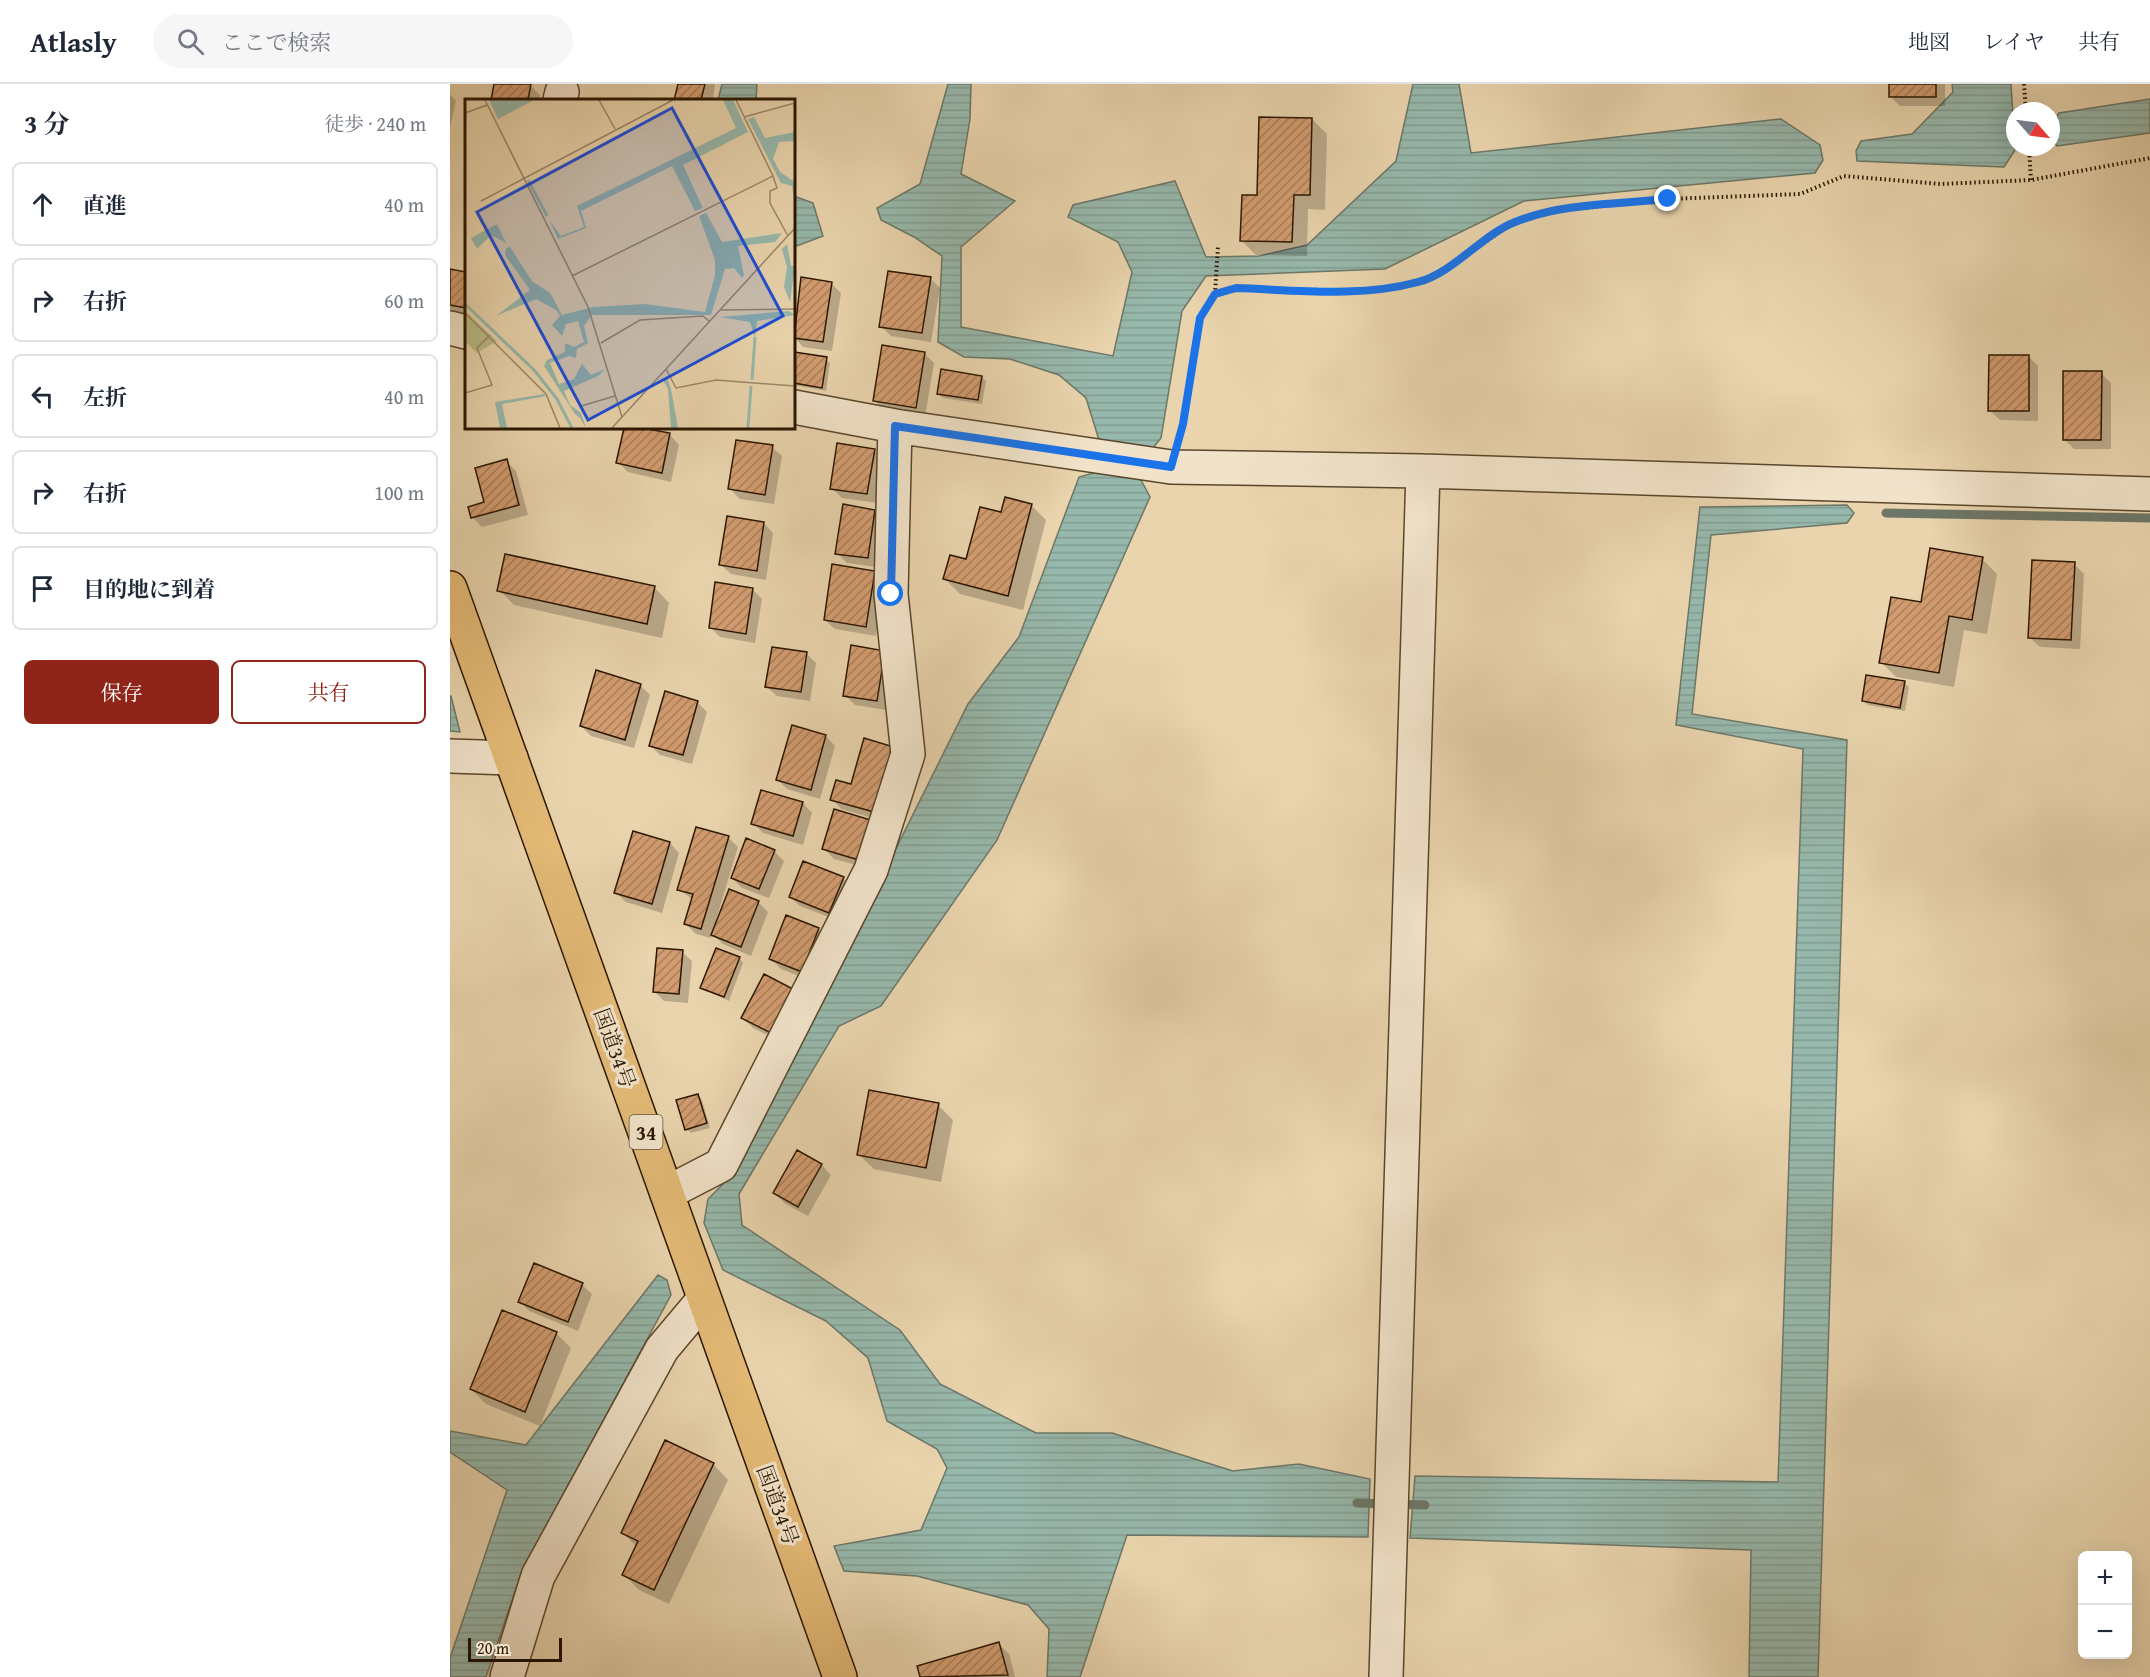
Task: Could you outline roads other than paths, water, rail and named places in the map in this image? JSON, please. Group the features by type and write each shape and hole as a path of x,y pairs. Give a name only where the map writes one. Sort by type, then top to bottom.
{"highway":[{"name":"国道34号","path":"450,588 840,1677"}],"street":[{"path":"450,328 465,332"},
{"path":"795,407 895,426 1171,467 1423,471 2150,494"},
{"path":"667,1193 721,1165 871,870 908,754 891,594 895,426"},
{"path":"1386,1677 1423,471"},
{"path":"450,756 511,758"},
{"path":"507,1677 538,1576 662,1349 704,1299"}],"water":[{"path":"722,84 757,84 756,99 718,99"},
{"path":"948,84 971,84 970,119 961,174 1015,201 961,247 961,327 1113,356 1132,272 1118,242 1068,217 1073,205 1175,181 1206,257 1259,256 1307,245 1396,161 1413,84 1459,84 1471,153 1781,119 1820,145 1823,160 1815,173 1524,201 1385,269 1206,276 1182,311 1161,438 1144,459 1140,478 1150,497 997,840 881,1006 839,1026 739,1194 742,1225 900,1330 940,1384 1036,1433 1112,1433 1233,1471 1299,1464 1370,1479 1368,1537 1127,1535 1080,1677 1047,1677 1049,1629 1028,1605 917,1576 844,1571 834,1546 921,1530 947,1468 937,1449 887,1421 868,1358 826,1321 723,1270 704,1223 708,1199 735,1172 968,704 1019,637 1079,477 1108,469 1086,398 1059,375 1010,359 964,357 938,342 942,256 914,237 881,220 877,208 920,184"},
{"path":"1952,84 2011,84 2012,102 2006,102 2006,156 2011,156 2004,167 1857,161 1856,151 1861,141 1912,134 1953,92"},
{"path":"2150,99 2150,133 2060,146 2060,113"},
{"path":"795,196 813,203 823,236 795,247"},
{"path":"1847,505 1854,513 1847,523 1711,535 1692,714 1847,740 1818,1677 1749,1677 1751,1550 1410,1538 1415,1476 1778,1482 1803,749 1676,725 1700,507"},
{"path":"451,696 460,732 450,731"},
{"path":"658,1275 667,1280 671,1295 522,1571 486,1677 450,1677 450,1658 507,1490 450,1452 450,1431 526,1445"}],"waterway":[{"path":"1886,513 2150,518"},
{"path":"1357,1503 1425,1505"}]}
